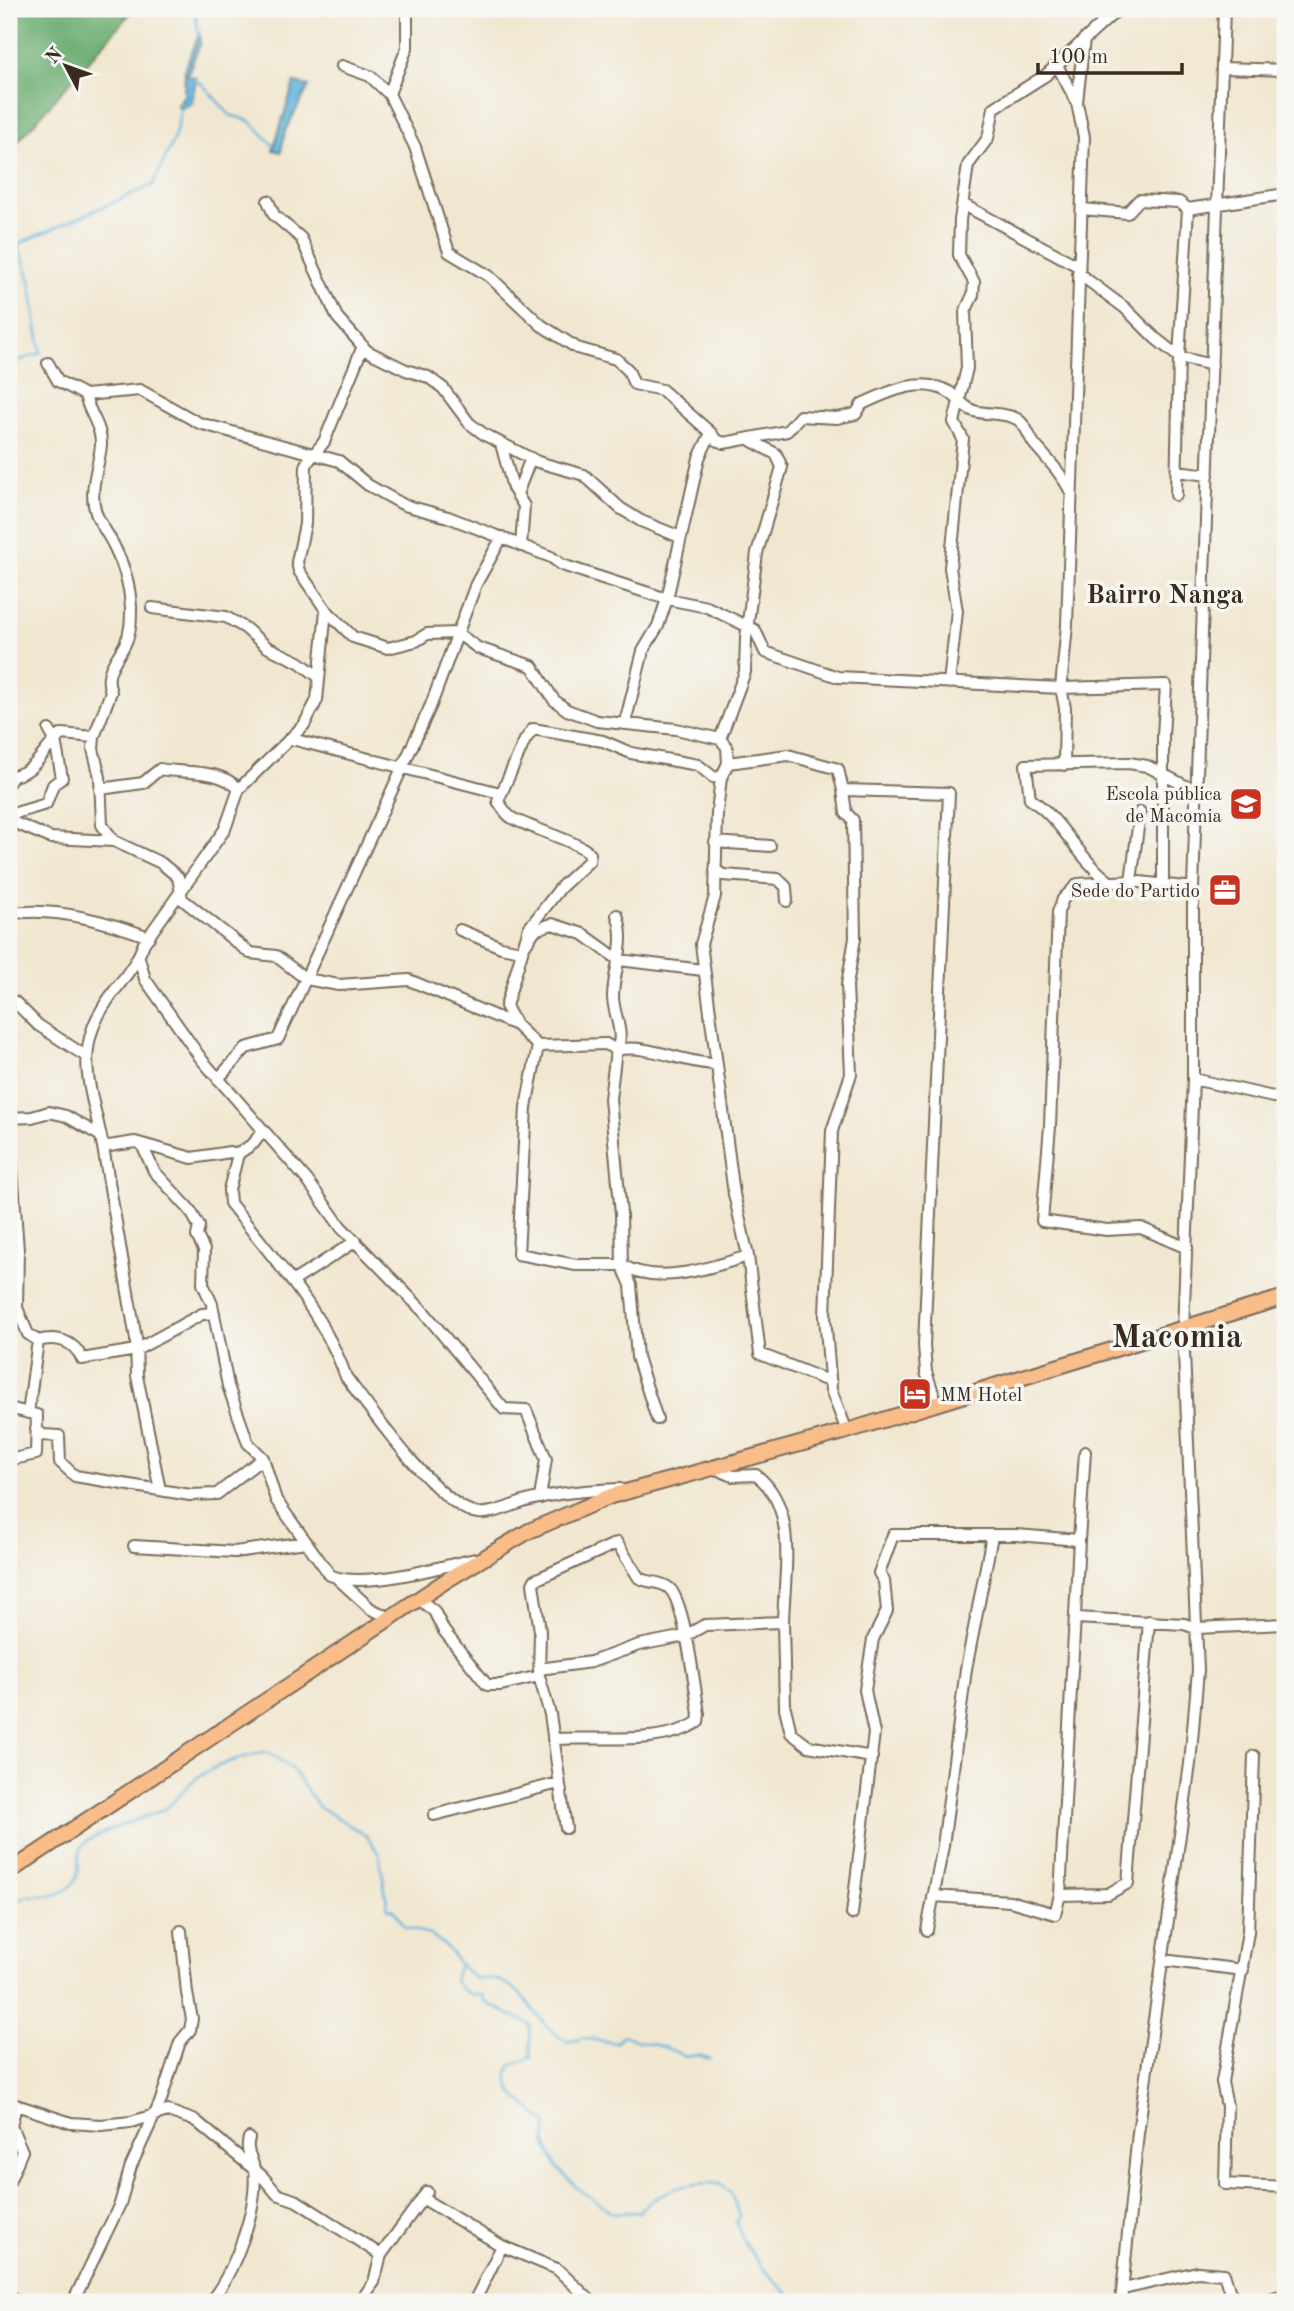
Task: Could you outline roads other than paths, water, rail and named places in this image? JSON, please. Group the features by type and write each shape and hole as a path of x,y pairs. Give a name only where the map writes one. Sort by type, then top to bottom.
{"main road":[{"path":"9,1872 373,1629 529,1531 611,1496 847,1432 1054,1365 1183,1330 1285,1297"}],"street":[{"path":"389,93 407,48 407,9"},
{"path":"949,683 957,611 950,568 963,439 954,422 967,368 965,312 973,295 974,282 959,255 960,220 968,166 988,138 994,108 1022,92 1057,65 1118,9"},
{"path":"1121,2302 1138,2133 1190,1764 1198,1670 1183,1330 1194,1079 1192,888 1224,9"},
{"path":"1077,103 1084,39"},
{"path":"1057,65 1077,103 1084,137 1067,625 1061,688 1065,708 1064,765"},
{"path":"342,66 370,76 389,93 415,147 449,251 489,276 541,325 577,348 616,359 628,370 634,384 662,390 712,433 716,440 724,443 751,440 787,431 800,416 837,418 856,414 862,404 887,395 899,386 929,386 950,392 959,403 975,411 1015,418 1026,427 1033,443 1061,473 1071,492"},
{"path":"1222,68 1285,70"},
{"path":"1082,209 1127,213 1139,200 1179,202 1188,209 1285,194"},
{"path":"268,201 274,215 301,238 337,317 363,346 405,370 428,377 443,388 469,423 501,444 531,458 584,475 630,514 680,537"},
{"path":"964,205 1078,269 1179,357 1212,365"},
{"path":"1176,495 1179,357 1188,209"},
{"path":"363,346 324,442 306,464 307,504 297,562 299,571 326,610 353,637 388,648 416,642 427,634 457,633 478,648 532,666 554,701 566,710 597,721 677,729 720,739 727,747 729,763 721,778 715,842 715,896 701,944 734,1194 748,1256 760,1354 831,1382"},
{"path":"48,363 58,381 85,395 140,390 198,423 339,461 368,485 404,505 502,537 551,556 562,565 667,599 707,607 747,626 760,636 760,646 765,652 838,677 1061,688 1166,685 1163,736 1163,885"},
{"path":"85,395 87,407 98,427 101,444 93,486 96,513 122,564 131,611 131,627 125,644 112,663 108,684 111,692 94,737 93,749 103,824 114,841"},
{"path":"625,723 643,652 658,626 667,599 699,458 712,433"},
{"path":"720,739 745,672 747,626 757,553 782,467 775,454 751,440"},
{"path":"501,444 513,488 525,517 521,546"},
{"path":"517,494 531,458"},
{"path":"1177,471 1208,475"},
{"path":"218,1079 246,1048 278,1039 353,870 431,705 476,584 502,537"},
{"path":"152,608 226,617 267,646 299,662 318,677"},
{"path":"160,1490 137,1376 136,1350 102,1141 96,1109 88,1089 87,1057 91,1027 139,958 149,937 225,829 239,789 304,725 317,700 326,610"},
{"path":"717,1064 697,1064 632,1047 616,1050 606,1044 538,1046 516,1025 506,1006 529,928 561,887 589,861 590,855 582,846 570,844 510,818 498,801 533,729 603,741 631,753 698,765 713,777 721,778"},
{"path":"52,735 94,737"},
{"path":"9,782 13,775 28,772 40,762 52,735"},
{"path":"9,815 46,804 53,785 62,778 52,735"},
{"path":"292,739 500,793"},
{"path":"729,763 788,755 838,769 846,813 853,820 855,938 847,985 850,1074 832,1131 825,1316 831,1382 847,1432"},
{"path":"1110,882 1076,847 1048,811 1030,799 1026,765 1147,766 1197,792"},
{"path":"100,789 123,788 143,783 160,769 210,774 225,778 239,789"},
{"path":"842,790 948,793 924,1346 926,1372 937,1404"},
{"path":"1131,881 1140,812"},
{"path":"9,828 15,823 21,823 51,838 66,836 114,841 161,863 178,877 183,899 250,953 276,956 306,979 339,985 409,980 516,1025"},
{"path":"715,842 770,846"},
{"path":"715,870 723,875 778,879 786,887 787,901"},
{"path":"1187,1248 1140,1228 1107,1230 1042,1221 1050,1126 1058,912 1063,899 1078,884 1131,881 1192,888"},
{"path":"9,914 44,911 108,923 149,937"},
{"path":"617,915 622,940 613,997 620,1039 616,1050 610,1098 621,1214 622,1265 631,1285 637,1357 657,1419"},
{"path":"521,951 535,930 552,924 583,934 619,960 703,970"},
{"path":"460,930 501,947 521,951"},
{"path":"139,958 145,979 218,1079 307,1180 341,1227 424,1311 504,1409 526,1410 546,1458 540,1498"},
{"path":"9,1000 15,1002 38,1025 87,1057"},
{"path":"538,1046 526,1107 518,1254 576,1265 622,1265 647,1276 691,1271 748,1256"},
{"path":"1194,1079 1273,1097 1285,1096"},
{"path":"9,1118 32,1117 49,1112 66,1116 102,1141 135,1142 192,1158 230,1152 238,1154"},
{"path":"9,1125 18,1250 17,1308 28,1334 38,1341 50,1338 71,1343 82,1359 136,1350 189,1320 202,1314 214,1313"},
{"path":"262,1131 260,1137 238,1154 229,1190 230,1203 292,1282 340,1360 346,1377 430,1481 474,1513 495,1511 540,1498 636,1489"},
{"path":"142,1145 154,1171 190,1210 199,1226 197,1236 204,1250 203,1284 214,1313 228,1385 248,1443 263,1458 276,1500 330,1575 371,1609 391,1618"},
{"path":"292,1282 356,1241"},
{"path":"28,1413 38,1341"},
{"path":"9,1408 37,1415 36,1454 9,1460"},
{"path":"36,1430 43,1435 59,1436 61,1462 75,1476 190,1495 217,1494 263,1458"},
{"path":"933,1896 1010,1901 1055,1914 1060,1895 1085,1452"},
{"path":"714,1468 733,1476 756,1475 772,1487 786,1525 783,1622 785,1708 791,1733 808,1746 872,1757"},
{"path":"852,1914 874,1733 865,1690 873,1639 887,1611 884,1581 879,1573 893,1535 992,1536 1079,1541"},
{"path":"927,1930 967,1669 992,1536"},
{"path":"134,1546 174,1547 204,1553 235,1552 306,1542"},
{"path":"553,1739 601,1736 644,1739 690,1727 698,1722 699,1714 683,1618 673,1592 666,1586 639,1578 617,1543 533,1581 540,1631 539,1672 553,1739 566,1828"},
{"path":"338,1579 409,1574 485,1557"},
{"path":"419,1599 434,1611 444,1631 487,1685 591,1662 639,1645 685,1636 705,1625 783,1622"},
{"path":"371,1609 373,1629"},
{"path":"1077,1618 1149,1621 1196,1628 1285,1624"},
{"path":"1060,1895 1108,1894 1129,1883 1149,1621"},
{"path":"1254,1756 1251,1882 1243,1970 1222,2082 1227,2106 1225,2185 1285,2187"},
{"path":"434,1815 559,1783"},
{"path":"73,2302 120,2204 131,2166 155,2113 180,2042 190,2030 192,2019 181,1931"},
{"path":"1163,1960 1243,1970"},
{"path":"9,2182 22,2151 11,2126 16,2105 71,2123 101,2125 131,2122 168,2111 196,2121 254,2169 277,2194 297,2201 381,2255"},
{"path":"210,2302 221,2289 237,2254 252,2204 254,2169 246,2150 249,2138"},
{"path":"360,2302 374,2282 381,2255 424,2195 502,2246 556,2269 592,2302"},
{"path":"474,2302 502,2246"},
{"path":"1123,2289 1198,2272 1224,2274 1230,2293 1243,2302"},
{"path":"9,2294 17,2302"},
{"path":"1262,2302 1285,2294"}],"water":[{"path":"200,32 200,44 187,75 196,78 192,103 180,109 177,104 184,96 185,68"},
{"path":"294,83 309,86 285,131 281,152 273,150"}],"waterway":[{"path":"194,9 199,37"},
{"path":"193,80 202,84 230,115 250,121 273,145"},
{"path":"9,382 12,363 41,353 30,280 18,244 153,185 174,139 182,106"},
{"path":"9,1906 31,1896 57,1894 72,1885 78,1874 80,1850 89,1840 162,1810 193,1781 210,1770 238,1759 268,1752 292,1769 318,1806 367,1836 379,1854 388,1909 393,1909 405,1927 430,1935 448,1949 459,1964 454,1980 460,1987 469,1993 482,1995 486,2003 530,2024 531,2058 510,2066 509,2084 518,2099 547,2123 545,2142 556,2166 576,2187 613,2213 639,2212 657,2197 676,2188 721,2183 732,2196 739,2216 736,2223 754,2257 797,2302"},
{"path":"460,1965 476,1979 494,1979 518,1991 544,2023 568,2042 583,2038 616,2043 623,2035 670,2049 685,2057 699,2055 710,2059"}],"place":[{"name":"Escola pública de Macomia","path":"1246,804"},
{"name":"Sede do Partido","path":"1225,890"},
{"name":"MM Hotel","path":"915,1394"}],"district":[{"name":"Bairro Nanga","path":"1165,594"},
{"name":"Macomia","path":"1177,1335"}]}
